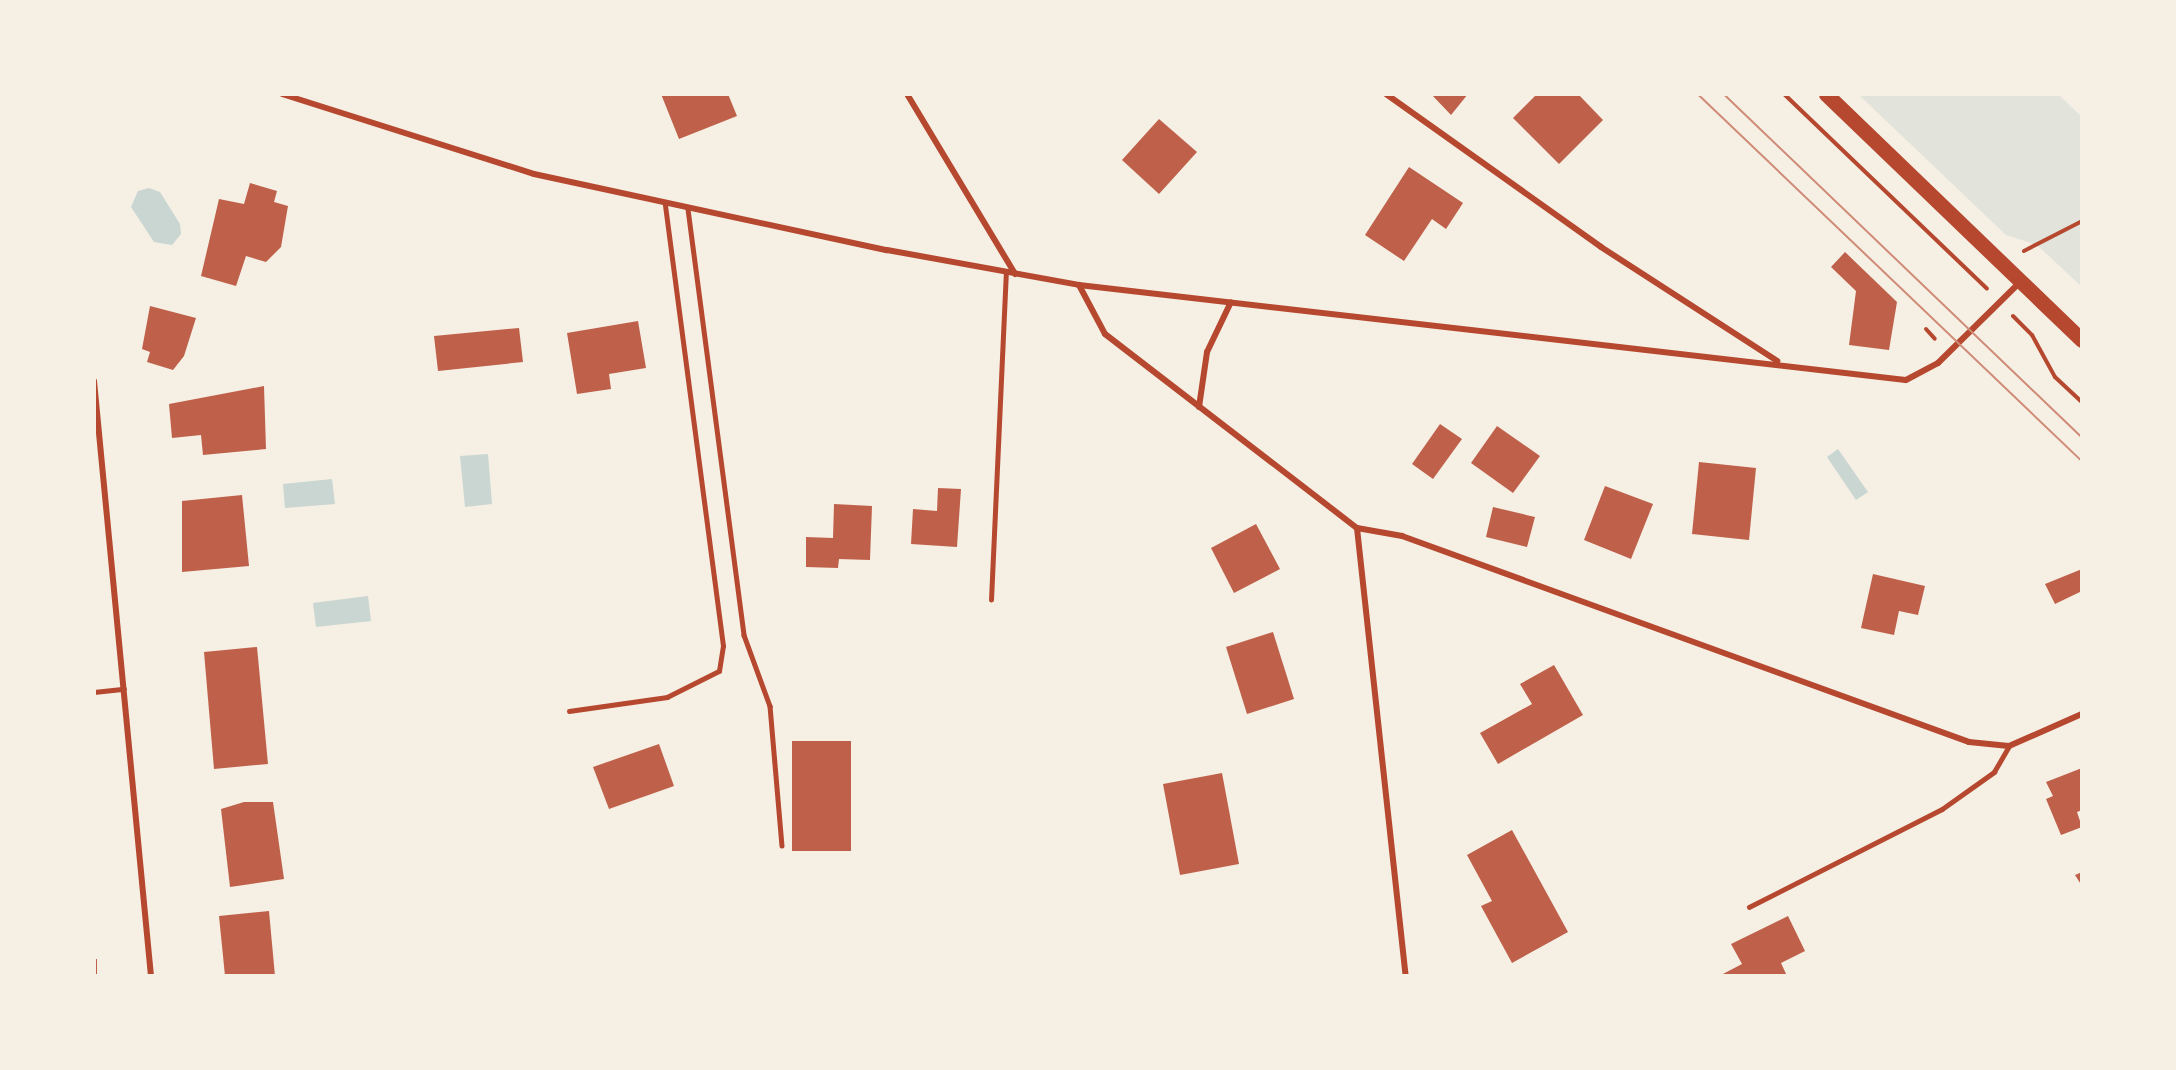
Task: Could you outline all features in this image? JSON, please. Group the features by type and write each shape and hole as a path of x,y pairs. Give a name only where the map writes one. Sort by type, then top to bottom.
{"main road":[{"path":"1826,94 2082,340"}],"street":[{"path":"282,94 534,174 688,209 1015,274 1079,285 1779,362 1906,380 1938,363 2020,282"},
{"path":"907,94 1015,274"},
{"path":"1386,94 1601,248 1779,362"},
{"path":"1079,285 1106,334 1357,528 1402,536 1969,742 2009,746 2082,714"},
{"path":"1199,406 1207,352 1231,302"},
{"path":"94,381 151,975"},
{"path":"1357,528 1406,975"}],"lane":[{"path":"569,711 667,697 718,671 723,646 665,204"},
{"path":"688,209 744,635 770,706 782,845"},
{"path":"991,600 1006,272"},
{"path":"94,692 124,689"},
{"path":"1749,907 1942,809 1994,772 2009,746"}],"path":[{"path":"1784,94 2032,335 2055,377 2082,402"},
{"path":"1998,261 2082,221"},
{"path":"1926,329 1936,339"}],"shaded area":[{"path":"1859,95 2059,95 2081,116 2081,286 2037,245 2006,235"},
{"path":"149,188 160,192 180,224 181,234 172,245 154,242 131,207 138,191"},
{"path":"1838,449 1868,492 1856,500 1827,457"},
{"path":"488,454 492,504 465,507 460,456"},
{"path":"332,479 335,504 285,508 283,484"},
{"path":"368,596 371,621 316,627 313,603"}],"building":[{"path":"661,94 728,94 737,116 679,139"},
{"path":"1431,94 1468,94 1451,115"},
{"path":"1537,94 1578,94 1603,120 1559,164 1513,118"},
{"path":"1159,119 1197,152 1159,194 1122,160"},
{"path":"1409,167 1463,203 1446,229 1432,219 1404,261 1365,235"},
{"path":"250,183 277,191 274,202 288,206 281,247 266,262 246,256 236,286 201,276 219,199 244,204"},
{"path":"1845,252 1897,302 1889,350 1849,345 1856,291 1831,267"},
{"path":"150,306 196,318 184,356 173,370 147,362 150,352 142,349"},
{"path":"638,321 646,368 609,374 611,389 577,394 567,333"},
{"path":"519,328 523,362 438,371 434,336"},
{"path":"264,386 266,449 203,455 201,435 172,438 169,404"},
{"path":"1440,424 1462,439 1433,479 1412,464"},
{"path":"1497,426 1540,456 1513,493 1471,463"},
{"path":"1699,462 1756,468 1749,540 1692,534"},
{"path":"1605,486 1653,504 1631,559 1584,540"},
{"path":"938,488 961,489 957,547 911,544 913,509 937,511"},
{"path":"242,495 249,566 182,572 182,501"},
{"path":"834,504 872,506 870,560 839,559 838,568 806,567 806,537 833,538"},
{"path":"1493,507 1535,517 1527,547 1486,537"},
{"path":"1256,524 1280,569 1234,593 1211,548"},
{"path":"2082,569 2082,591 2055,604 2045,584"},
{"path":"1873,574 1925,586 1918,615 1899,611 1894,635 1861,628"},
{"path":"1273,632 1294,699 1247,714 1226,647"},
{"path":"257,647 268,764 214,769 204,652"},
{"path":"1554,665 1583,715 1498,764 1480,733 1532,704 1520,684"},
{"path":"792,741 851,741 851,851 792,851"},
{"path":"659,744 674,786 609,809 593,767"},
{"path":"2082,768 2082,810 2077,812 2082,827 2061,835 2046,799 2053,796 2046,782"},
{"path":"1222,773 1239,864 1180,875 1163,784"},
{"path":"244,802 273,802 284,879 230,887 221,809"},
{"path":"1512,830 1568,932 1512,963 1481,906 1492,901 1467,855"},
{"path":"2082,872 2082,886 2075,875"},
{"path":"269,911 275,976 225,976 219,916"},
{"path":"1788,916 1805,951 1781,963 1787,976 1719,976 1742,964 1731,944"},
{"path":"94,959 97,959 97,976 94,976"}],"tram line":[{"path":"1698,94 2082,461"},
{"path":"1724,94 2082,437"}]}
